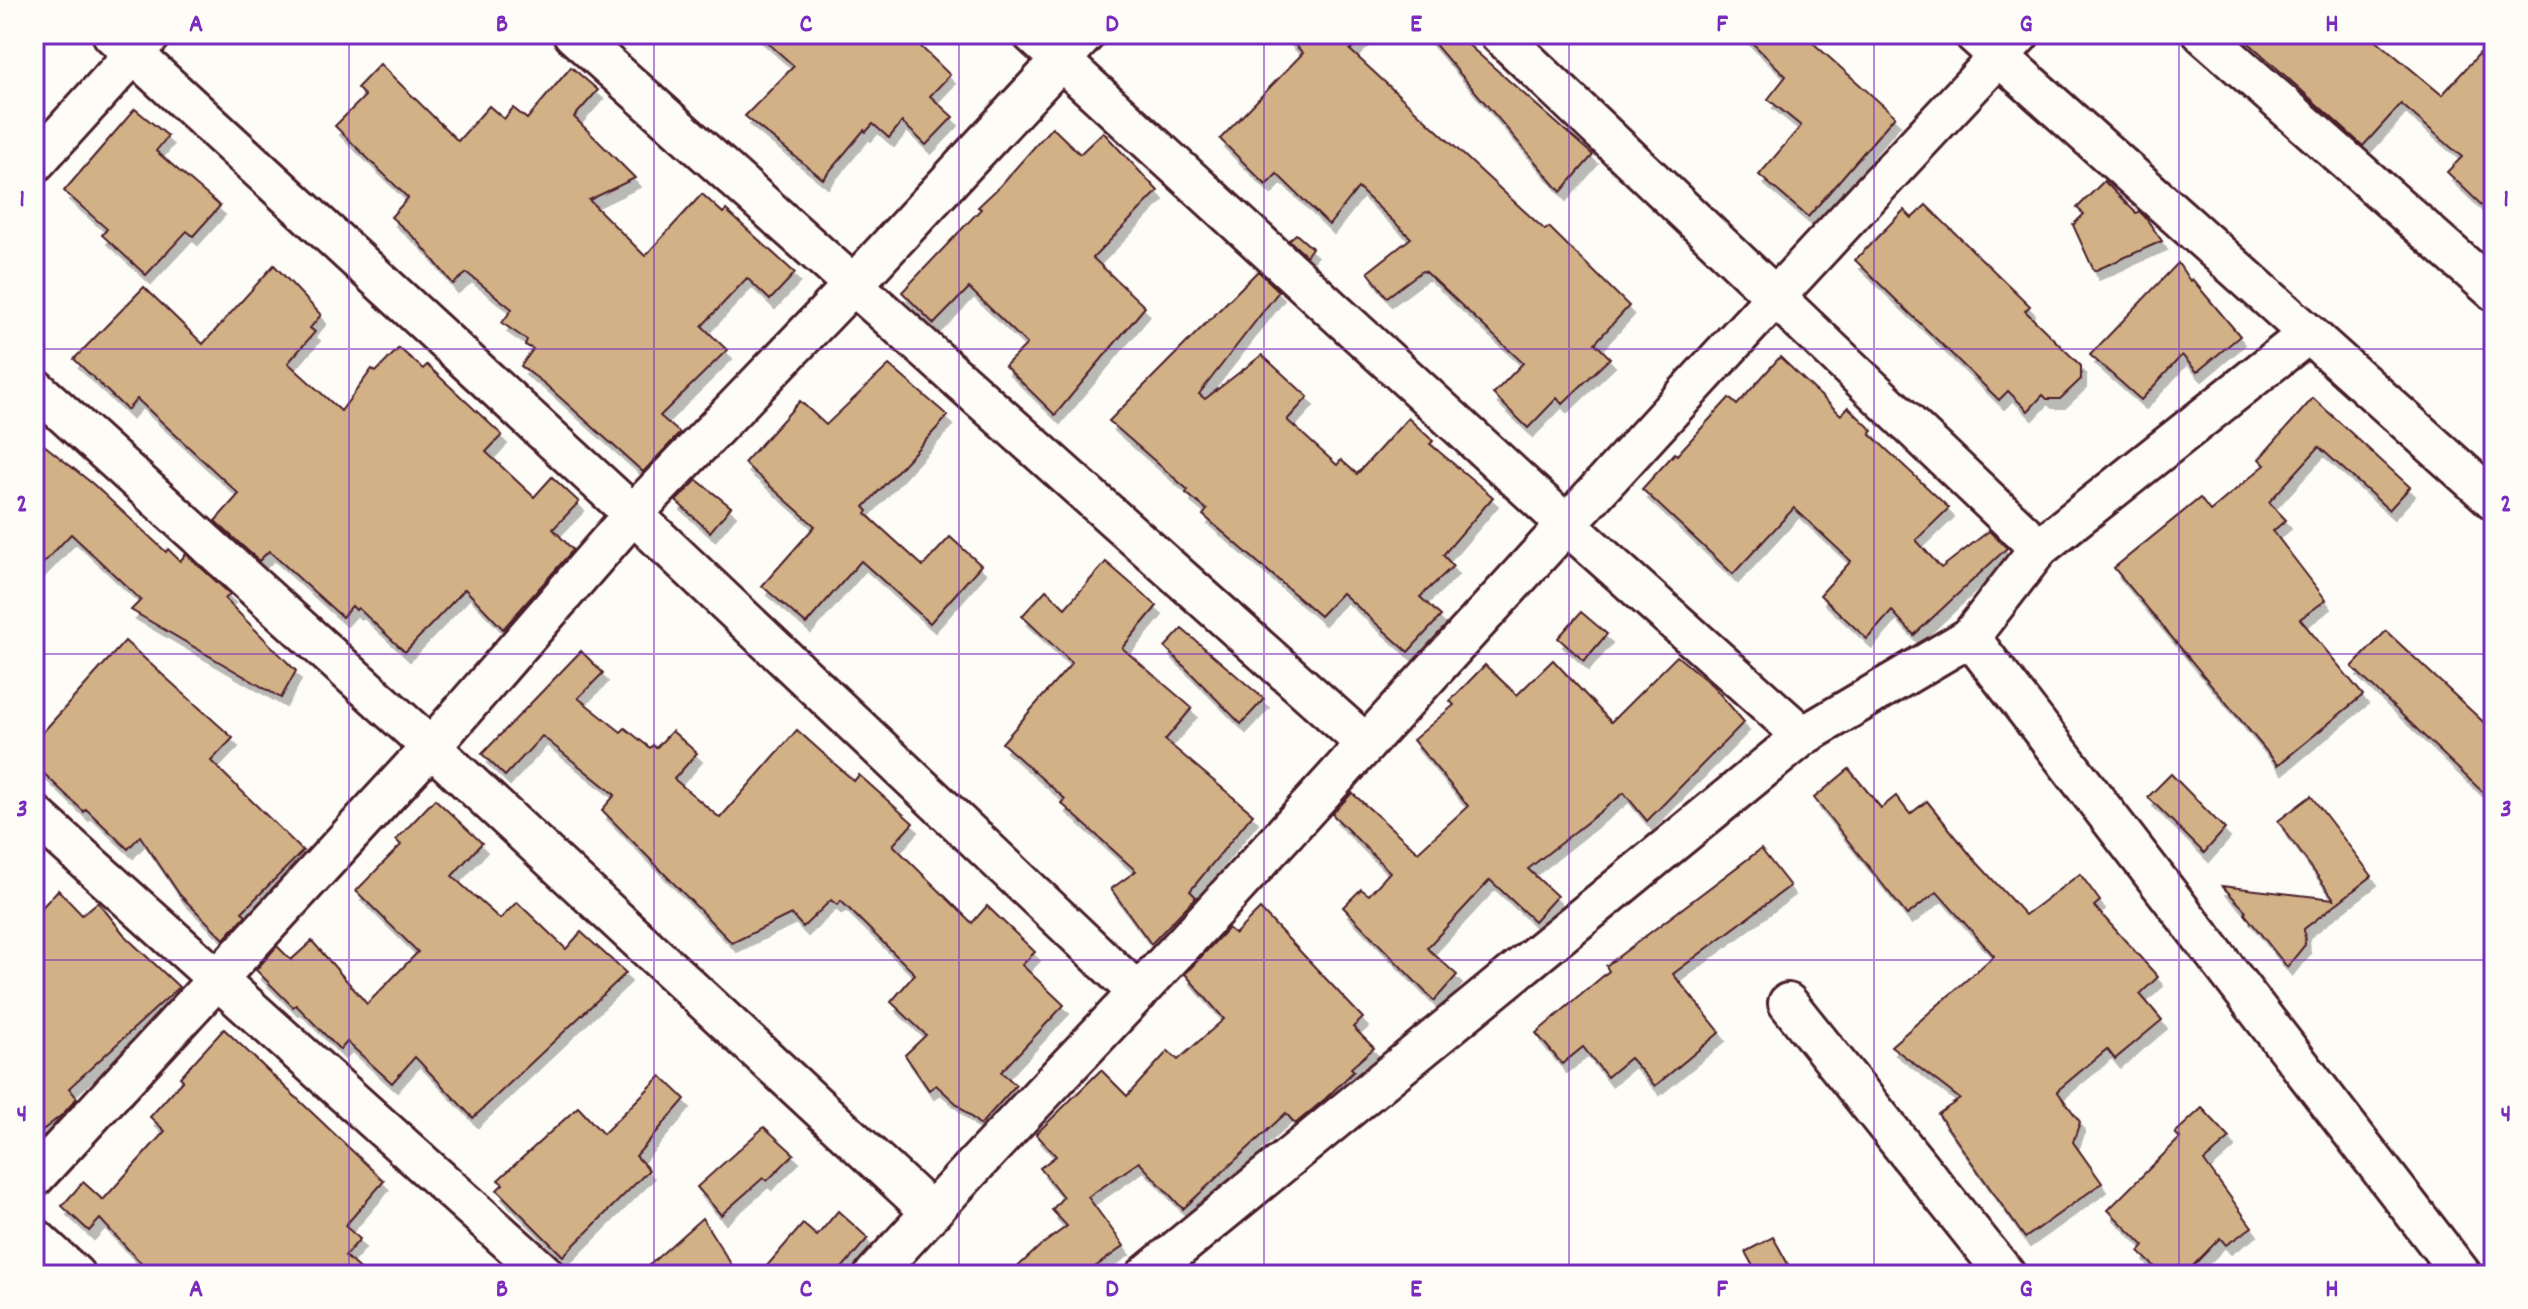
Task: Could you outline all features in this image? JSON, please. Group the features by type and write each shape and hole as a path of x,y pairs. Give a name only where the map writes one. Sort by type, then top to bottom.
{"street":[{"path":"573,34 1366,744"},
{"path":"1032,34 1073,47 1567,525 1803,736"},
{"path":"1499,34 2039,548"},
{"path":"2203,34 2494,291"},
{"path":"34,164 133,41 1138,993"},
{"path":"874,1275 930,1211 1138,993 1776,296 1998,42 2308,334 2494,500"},
{"path":"34,1178 431,747 633,514 853,285 1073,47"},
{"path":"1146,1275 1803,736 1970,637 2039,548 2308,334"},
{"path":"34,387 431,747 930,1211"},
{"path":"1970,637 2462,1275"},
{"path":"34,814 546,1275"},
{"path":"1788,1003 2006,1275"},
{"path":"34,1237 75,1275"}],"building":[{"path":"758,34 908,34 950,75 930,96 953,117 926,145 902,122 889,138 873,124 866,132 864,130 823,179 745,116 794,66"},
{"path":"1284,34 1367,34 1350,50 1545,230 1549,227 1629,306 1595,343 1610,358 1562,404 1557,398 1528,428 1493,394 1523,363 1426,272 1422,271 1387,297 1368,272 1411,238 1358,188 1329,225 1277,174 1266,185 1220,139 1303,53"},
{"path":"1426,34 1456,34 1593,155 1561,192"},
{"path":"1743,34 1803,34 1895,116 1808,217 1759,175 1801,126 1768,99 1786,76"},
{"path":"2239,34 2369,34 2442,95 2494,37 2494,217 2447,172 2462,157 2401,104 2363,146"},
{"path":"380,64 458,141 489,106 504,119 513,108 527,119 571,67 598,90 574,117 635,178 589,200 645,256 702,194 723,213 726,210 795,273 770,300 747,278 702,326 727,350 660,416 680,433 643,472 521,366 533,349 525,345 527,340 502,323 512,309 467,273 453,284 418,241 391,217 408,198 335,126 365,96 357,88"},
{"path":"135,109 168,136 156,151 220,206 193,236 187,231 146,275 102,235 107,229 64,191"},
{"path":"1052,127 1080,154 1103,132 1158,191 1093,258 1145,307 1055,415 1005,366 1027,344 969,288 934,324 902,292 981,209 978,207"},
{"path":"2104,181 2136,213 2139,211 2145,217 2162,241 2094,271 2073,225 2084,214 2077,208"},
{"path":"1926,205 2030,306 2025,311 2081,366 2081,379 2060,399 2047,399 2043,395 2028,411 2008,391 1999,400 1855,260 1904,210 1912,218"},
{"path":"1296,234 1312,248 1306,256 1289,240"},
{"path":"2178,263 2190,281 2192,279 2240,336 2197,372 2182,355 2141,400 2090,355"},
{"path":"274,265 321,315 310,328 315,332 288,363 341,411 372,369 376,372 399,348 423,369 427,365 502,435 486,452 534,497 552,477 579,502 553,529 573,550 503,629 465,589 405,652 358,608 356,610 352,606 342,617 269,551 259,561 215,521 239,494 137,399 127,410 74,359 144,287 203,344"},
{"path":"1258,271 1279,291 1199,394 1205,399 1262,355 1308,397 1287,420 1337,465 1341,460 1357,474 1408,418 1433,441 1430,444 1493,497 1443,555 1453,566 1420,597 1441,616 1408,652 1342,593 1320,616 1203,515 1207,510 1186,493 1188,490 1109,421"},
{"path":"1780,357 1841,415 1848,407 1873,431 1870,434 1949,508 1916,540 1941,568 1989,531 2007,548 1914,635 1892,611 1867,639 1820,595 1851,561 1794,508 1733,574 1642,489 1729,398 1737,405"},
{"path":"889,365 948,416 864,507 868,511 866,514 923,566 950,537 981,565 930,623 861,561 806,624 762,586 815,526 744,463 800,401 826,425"},
{"path":"2313,398 2410,487 2389,510 2319,447 2269,502 2286,520 2273,531 2326,600 2300,619 2363,695 2278,765 2114,568 2200,498 2210,511 2265,465 2259,459"},
{"path":"34,437 93,484 166,552 168,549 180,561 186,554 230,594 225,599 296,671 281,698 131,610 141,600 71,534 34,573"},
{"path":"697,480 731,507 710,532 676,501"},
{"path":"1106,562 1157,606 1122,648 1192,708 1165,740 1253,814 1190,891 1196,897 1151,944 1111,889 1136,871 1061,803 1065,799 1002,743 1072,663 1022,616 1046,590 1065,608"},
{"path":"1581,612 1607,634 1584,661 1558,638"},
{"path":"1182,629 1264,699 1241,724 1165,647"},
{"path":"2386,631 2494,732 2494,803 2352,667"},
{"path":"125,641 233,738 211,761 303,851 242,912 246,915 224,939 180,895 140,836 128,849 34,764 34,742"},
{"path":"581,651 603,673 578,698 621,732 625,728 650,748 653,745 656,748 672,731 697,753 674,779 720,818 797,730 854,781 859,775 913,823 893,845 972,923 987,906 1035,952 1022,965 1064,1005 1001,1072 1016,1085 980,1125 936,1085 929,1090 905,1055 926,1035 891,1002 915,974 841,901 837,905 831,900 803,927 791,914 732,943 602,810 615,795 542,736 505,776 482,754"},
{"path":"1677,656 1713,686 1744,722 1647,821 1624,793 1528,869 1557,896 1534,921 1490,880 1427,948 1457,975 1434,1001 1343,907 1361,889 1369,895 1390,872 1332,814 1352,793 1418,852 1468,806 1413,740 1454,705 1450,701 1485,665 1517,695 1553,660 1611,722"},
{"path":"1849,769 1881,808 1896,796 1910,814 1927,801 2025,915 2080,874 2100,901 2094,906 2158,977 2140,994 2162,1020 2115,1059 2107,1049 2057,1091 2080,1122 2073,1142 2102,1183 2025,1238 1938,1114 1960,1099 1891,1046 1994,956 1937,892 1907,915 1814,798"},
{"path":"2171,774 2225,829 2204,853 2148,797"},
{"path":"2311,796 2372,876 2304,929 2305,945 2287,967 2245,914 2246,911 2222,886 2334,899 2278,821"},
{"path":"435,799 482,843 452,876 500,919 517,902 566,949 581,932 626,973 473,1118 415,1057 392,1083 347,1042 340,1050 256,970 277,946 291,960 312,941 367,1004 418,952 356,891 401,845 396,840"},
{"path":"1761,849 1790,886 1673,974 1720,1032 1655,1086 1630,1058 1607,1077 1583,1047 1562,1064 1536,1033 1609,971 1606,966"},
{"path":"58,890 82,915 98,902 127,938 179,987 69,1088 77,1098 63,1114 34,1137 34,916"},
{"path":"1260,909 1363,1018 1353,1027 1374,1048 1351,1068 1354,1071 1325,1099 1295,1124 1286,1113 1183,1209 1139,1162 1088,1197 1124,1246 1084,1275 1009,1275 1067,1226 1052,1210 1063,1197 1040,1168 1056,1156 1036,1134 1101,1070 1127,1096 1168,1051 1178,1060 1224,1019 1185,974 1228,928 1235,934"},
{"path":"224,1029 384,1181 345,1226 360,1239 345,1256 366,1275 152,1275 100,1219 89,1231 62,1206 83,1182 103,1200 165,1131 150,1117 183,1080 180,1077"},
{"path":"661,1076 685,1099 636,1156 649,1170 563,1256 497,1190 503,1184 498,1180 578,1107 603,1134"},
{"path":"2202,1108 2230,1138 2204,1161 2252,1227 2226,1245 2220,1238 2184,1275 2163,1275 2139,1252 2144,1246 2108,1210 2180,1138 2175,1133"},
{"path":"764,1127 794,1154 767,1181 763,1178 721,1215 697,1187"},
{"path":"838,1211 868,1238 836,1275 759,1275 803,1224 817,1236"},
{"path":"702,1218 738,1275 638,1275"},
{"path":"1773,1237 1794,1275 1758,1275 1745,1252"}]}
